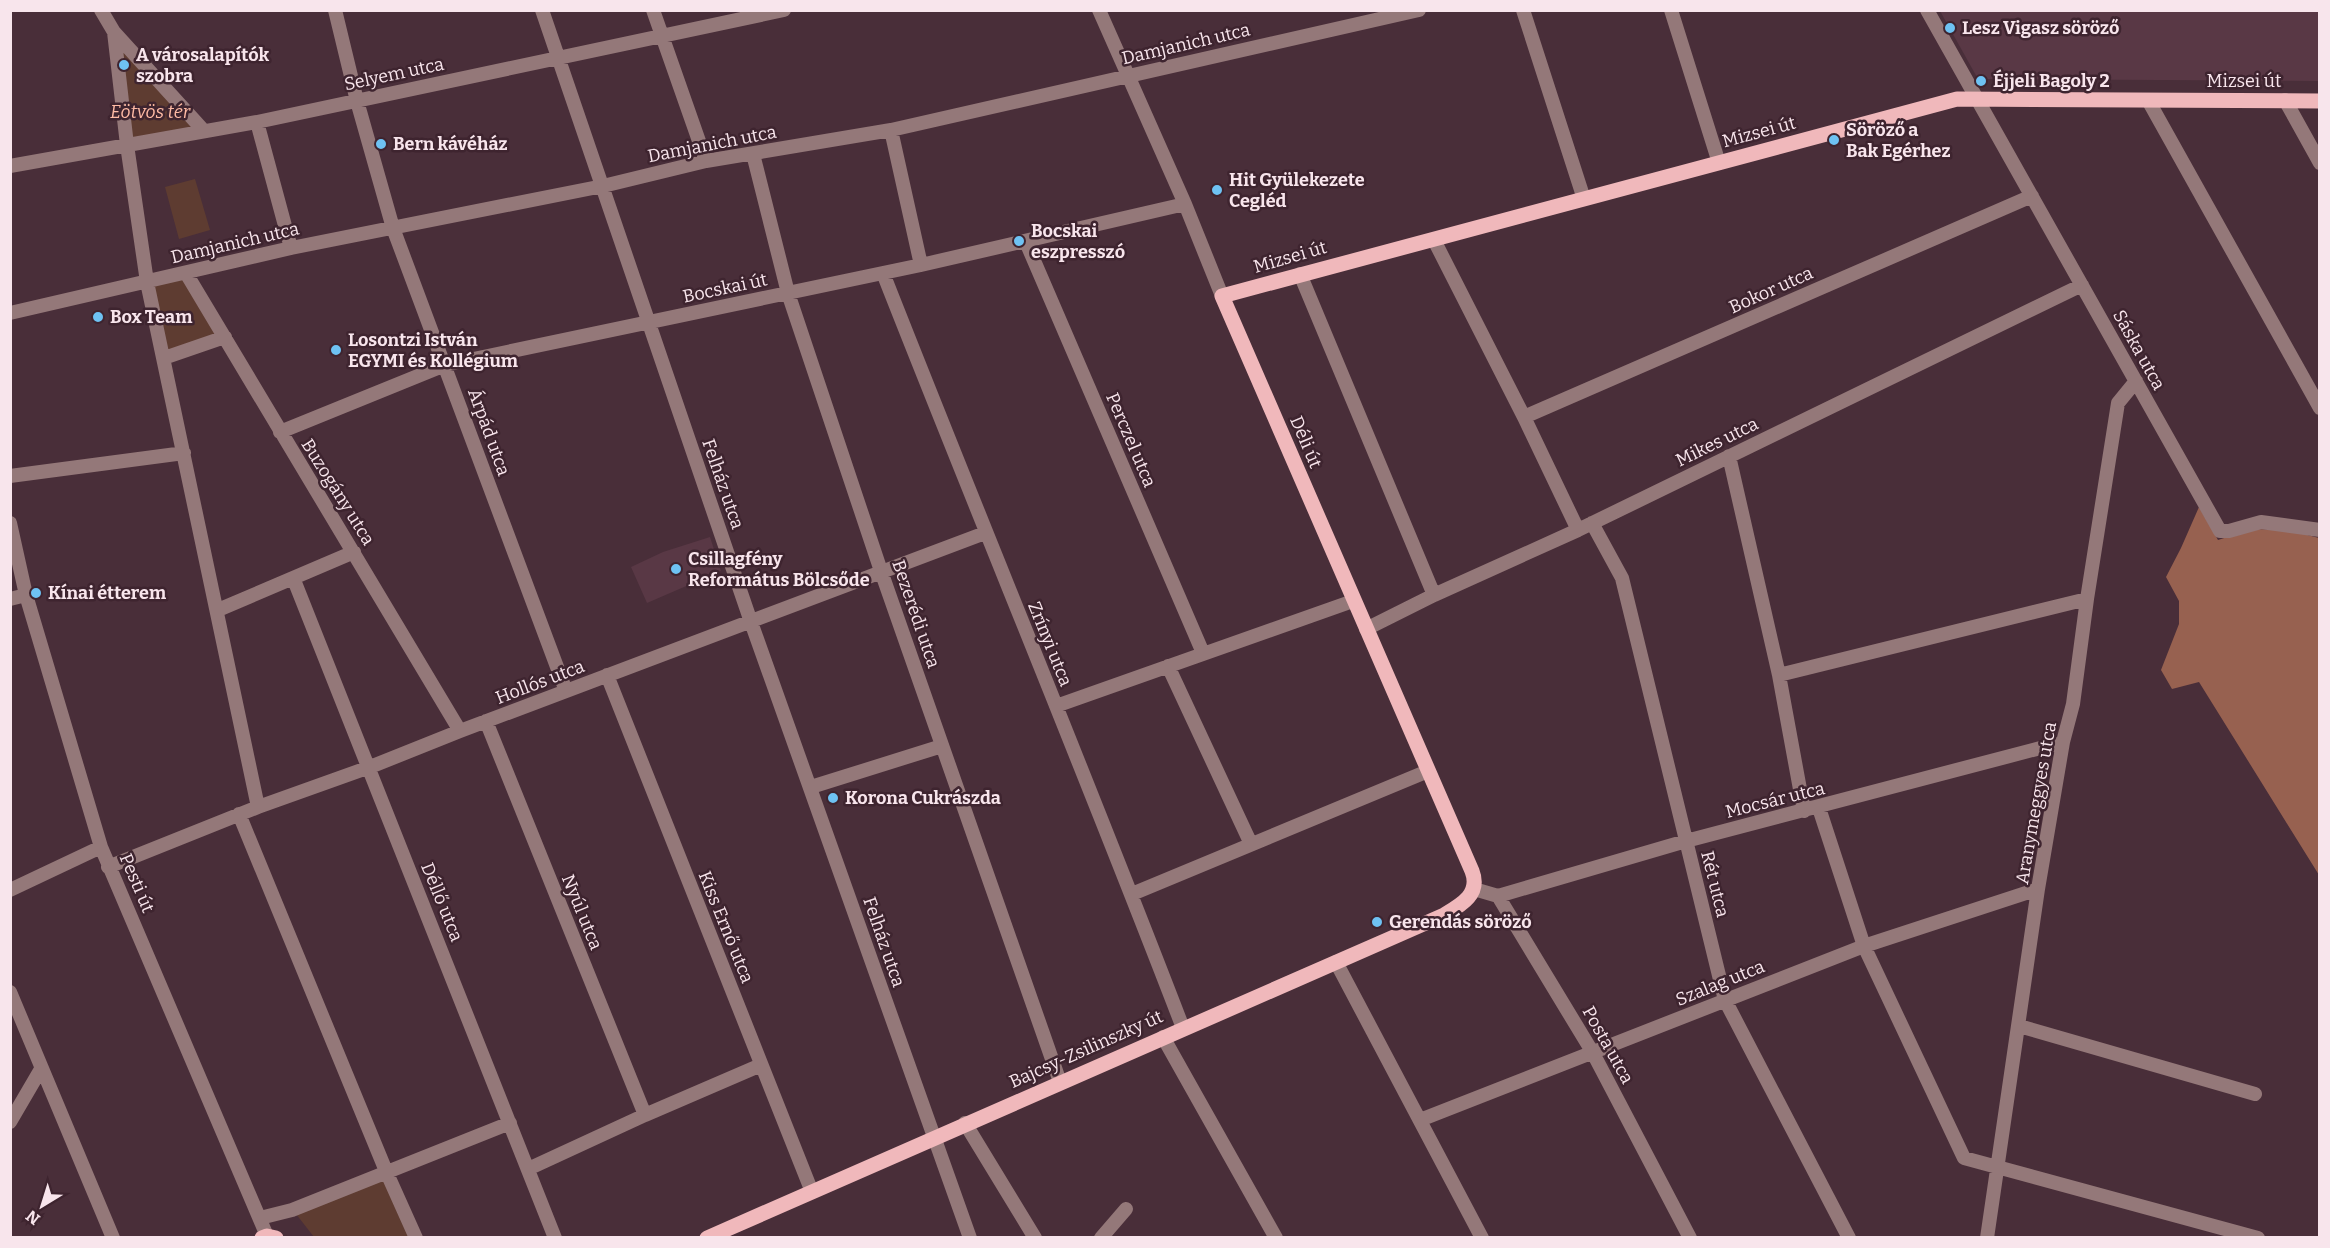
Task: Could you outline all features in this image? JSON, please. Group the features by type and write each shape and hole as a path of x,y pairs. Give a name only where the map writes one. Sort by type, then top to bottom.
{"main road":[{"name":"Mizsei út","path":"1222,296 1957,99 2319,101"},
{"name":"Déli út","path":"1222,296 1475,878 1474,889"},
{"name":"Bajcsy-Zsilinszky út","path":"707,1238 1444,915 1468,899 1474,889"}],"street":[{"path":"101,10 114,32 204,131"},
{"name":"Árpád utca","path":"335,10 357,101 393,228 566,691"},
{"name":"Felház utca","path":"542,10 752,622 970,1238"},
{"path":"653,10 706,161"},
{"name":"Selyem utca","path":"10,166 257,122 784,10"},
{"name":"Déli út","path":"1099,10 1185,204 1222,296"},
{"name":"Damjanich utca","path":"10,313 291,248 603,186 706,161 891,130 1419,10"},
{"path":"1523,10 1584,199"},
{"path":"1671,10 1719,163"},
{"name":"Sáska utca","path":"1927,10 2220,531 2229,531 2261,522 2319,530"},
{"path":"114,32 127,145 147,282 258,807"},
{"path":"2148,100 2318,402"},
{"path":"2285,100 2319,163"},
{"path":"257,122 291,248"},
{"path":"891,130 921,265"},
{"name":"Bezerédi utca","path":"753,154 788,293 881,571 1060,1082"},
{"name":"Bokor utca","path":"1524,417 2032,196"},
{"name":"Bocskai út","path":"280,432 445,365 921,265 1185,204"},
{"path":"1434,240 1524,417 1578,530"},
{"name":"Perczel utca","path":"1026,242 1203,653"},
{"name":"Buzogány utca","path":"186,273 460,731"},
{"name":"Zrínyi utca","path":"883,273 985,533 1132,894 1183,1028"},
{"path":"1300,274 1434,595"},
{"name":"Mikes utca","path":"1366,629 1434,595 1578,530 2082,285"},
{"path":"164,358 225,337"},
{"name":"Aranymeggyes utca","path":"1987,1238 2038,889 2063,742 2073,704 2118,403 2136,381"},
{"path":"10,476 183,453"},
{"path":"1729,456 1779,675 1804,811"},
{"name":"Pesti út","path":"10,523 26,595 108,867 268,1237"},
{"name":"Rét utca","path":"1592,523 1622,578 1725,1000 1849,1238"},
{"name":"Hollós utca","path":"108,867 258,807 370,767 985,533"},
{"path":"218,610 294,580 354,552"},
{"name":"Déllő utca","path":"294,580 555,1238"},
{"path":"10,599 26,595"},
{"path":"1779,675 2087,599"},
{"path":"1056,706 1353,601"},
{"path":"1168,666 1251,844"},
{"name":"Kiss Ernő utca","path":"607,675 812,1192"},
{"name":"Nyúl utca","path":"486,722 645,1115"},
{"name":"Mocsár utca","path":"1498,896 1686,841 1819,808 2063,742"},
{"path":"811,787 942,746"},
{"path":"1132,894 1428,771"},
{"path":"1819,808 1864,946 1964,1158 2258,1238"},
{"path":"240,814 386,1171 416,1238"},
{"path":"10,890 101,847"},
{"path":"1474,889 1498,896"},
{"name":"Szalag utca","path":"1420,1120 1864,946 2038,889"},
{"name":"Posta utca","path":"1498,896 1593,1053 1690,1238"},
{"path":"1336,962 1482,1238"},
{"path":"10,992 113,1238"},
{"path":"2019,1026 2255,1094"},
{"path":"1162,1037 1276,1238"},
{"path":"528,1169 761,1065"},
{"path":"10,1122 41,1070"},
{"path":"965,1123 1035,1238"},
{"path":"260,1218 292,1209 510,1124"},
{"path":"1101,1238 1126,1209"}],"shaded area":[{"path":"1940,11 2319,11 2319,81 1978,79"},
{"path":"2199,507 2218,540 2252,529 2288,530 2319,538 2319,875 2199,682 2172,689 2161,670 2179,624 2179,601 2166,577"},
{"name":"Csillagfény Református Bölcsőde","path":"710,537 721,571 647,603 631,567 663,552"}],"green space":[{"name":"Eötvös tér","path":"117,39 200,130 128,142"},
{"path":"195,179 210,230 179,239 165,187"},
{"path":"186,273 225,337 164,358 147,282"},
{"path":"383,1176 413,1237 314,1237 296,1214"}],"place":[{"name":"Lesz Vigasz söröző","path":"1950,28"},
{"name":"A városalapítók szobra","path":"124,65"},
{"name":"Éjjeli Bagoly 2","path":"1981,81"},
{"name":"Söröző a Bak Egérhez","path":"1834,140"},
{"name":"Bern kávéház","path":"381,144"},
{"name":"Hit Gyülekezete Cegléd","path":"1217,190"},
{"name":"Bocskai eszpresszó","path":"1019,241"},
{"name":"Box Team","path":"98,317"},
{"name":"Losontzi István EGYMI és Kollégium","path":"336,350"},
{"name":"Csillagfény Református Bölcsőde","path":"676,569"},
{"name":"Kínai étterem","path":"36,593"},
{"name":"Korona Cukrászda","path":"833,798"},
{"name":"Gerendás söröző","path":"1377,922"}]}
